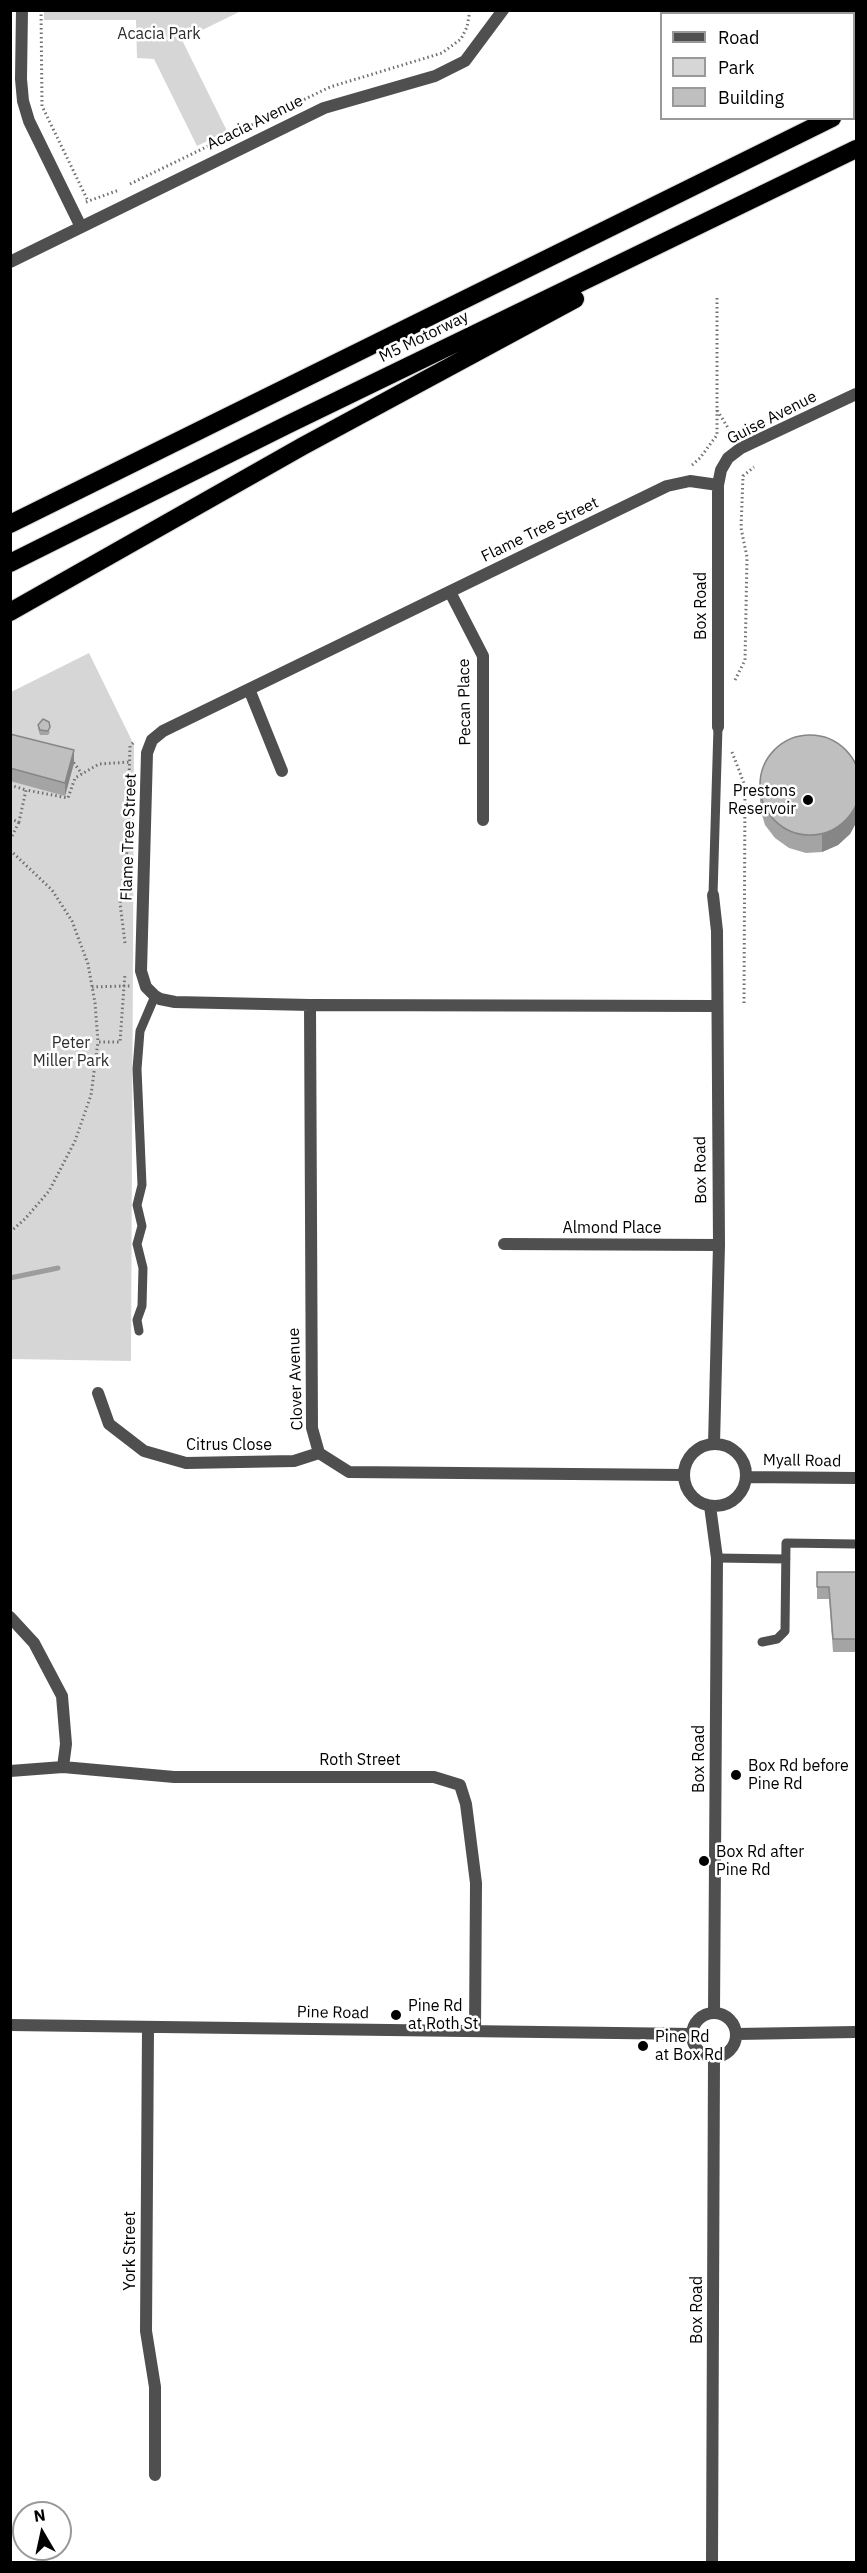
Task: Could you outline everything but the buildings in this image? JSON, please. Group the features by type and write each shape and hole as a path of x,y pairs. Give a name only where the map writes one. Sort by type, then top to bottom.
{"highway":[{"name":"M5 Motorway","path":"10,524 828,120"},
{"name":"M5 Motorway","path":"10,563 299,419 856,149"},
{"path":"10,613 303,446 793,181"}],"street":[{"path":"22,10 23,101 29,121 81,227"},
{"name":"Acacia Avenue","path":"10,262 324,108 435,76 465,61 503,10"},
{"name":"Guise Avenue","path":"718,485 724,464 741,447 856,394"},
{"name":"Flame Tree Street","path":"151,991 141,971 147,753 152,740 163,731 667,486 690,481 718,485"},
{"name":"Box Road","path":"718,485 718,727"},
{"name":"Pecan Place","path":"450,592 483,656 483,819"},
{"path":"249,689 282,771"},
{"name":"Box Road","path":"713,895 717,931 719,1245 714,1444"},
{"path":"151,991 160,999 175,1002 310,1005 716,1006"},
{"name":"Clover Avenue","path":"310,1005 312,1428 319,1453"},
{"name":"Almond Place","path":"504,1244 719,1245"},
{"name":"Citrus Close","path":"98,1393 109,1424 144,1451 186,1463 294,1461 319,1453"},
{"path":"714,1444 734,1450 745,1467 746,1477 738,1496 730,1503 710,1506 692,1497 684,1475 688,1459 695,1451 714,1444"},
{"path":"319,1453 349,1472 684,1475"},
{"name":"Myall Road","path":"746,1477 856,1478"},
{"name":"Box Road","path":"710,1506 717,1558 714,2013"},
{"path":"10,1617 34,1643 62,1696 66,1744 63,1767"},
{"name":"Roth Street","path":"10,1771 63,1767 174,1777 435,1777 460,1785 466,1804 476,1883 475,2031"},
{"path":"714,2013 730,2020 736,2034 731,2050 714,2057 700,2053 693,2044 692,2034 698,2020 714,2013"},
{"name":"Pine Road","path":"10,2025 692,2034"},
{"name":"York Street","path":"148,2027 146,2331 154,2387 155,2475"},
{"path":"736,2034 856,2032"},
{"name":"Box Road","path":"712,2562 714,2057"}],"lane":[{"path":"713,895 718,727"},
{"path":"140,1331 138,1320 142,1306 143,1268 137,1244 142,1226 137,1205 142,1185 137,1069 140,1031 151,991"},
{"path":"762,1642 777,1639 784,1631 786,1543 856,1544"},
{"path":"717,1558 786,1559"}],"path":[{"path":"41,10 42,106 88,201"},
{"path":"717,298 717,410 728,429"},
{"path":"735,680 746,660 747,557 741,528 743,476 754,467"},
{"path":"730,748 745,786 744,1005"},
{"path":"61,760 73,759 82,774"},
{"path":"10,785 68,798 75,778 99,764 129,762"},
{"path":"10,840 19,822 26,790"},
{"path":"10,819 19,822"},
{"path":"10,850 52,890 72,921 88,964 98,1042 91,1095 75,1141 49,1191 25,1219 10,1232"},
{"path":"98,1042 120,1042 124,986"},
{"path":"92,987 124,986 151,991"}],"green space":[{"name":"Acacia Park","path":"44,10 241,11 182,40 227,131 197,146 154,59 137,58 136,20 44,20"},
{"name":"Peter Miller Park","path":"89,653 134,745 131,1361 11,1359 11,692"}],"waterway":[{"path":"10,1278 58,1268"}],"place":[{"name":"Prestons Reservoir","path":"808,800"},
{"name":"Box Rd before Pine Rd","path":"736,1775"},
{"name":"Box Rd after Pine Rd","path":"704,1861"},
{"name":"Pine Rd at Roth St","path":"396,2015"},
{"name":"Pine Rd at Box Rd","path":"643,2046"}]}
